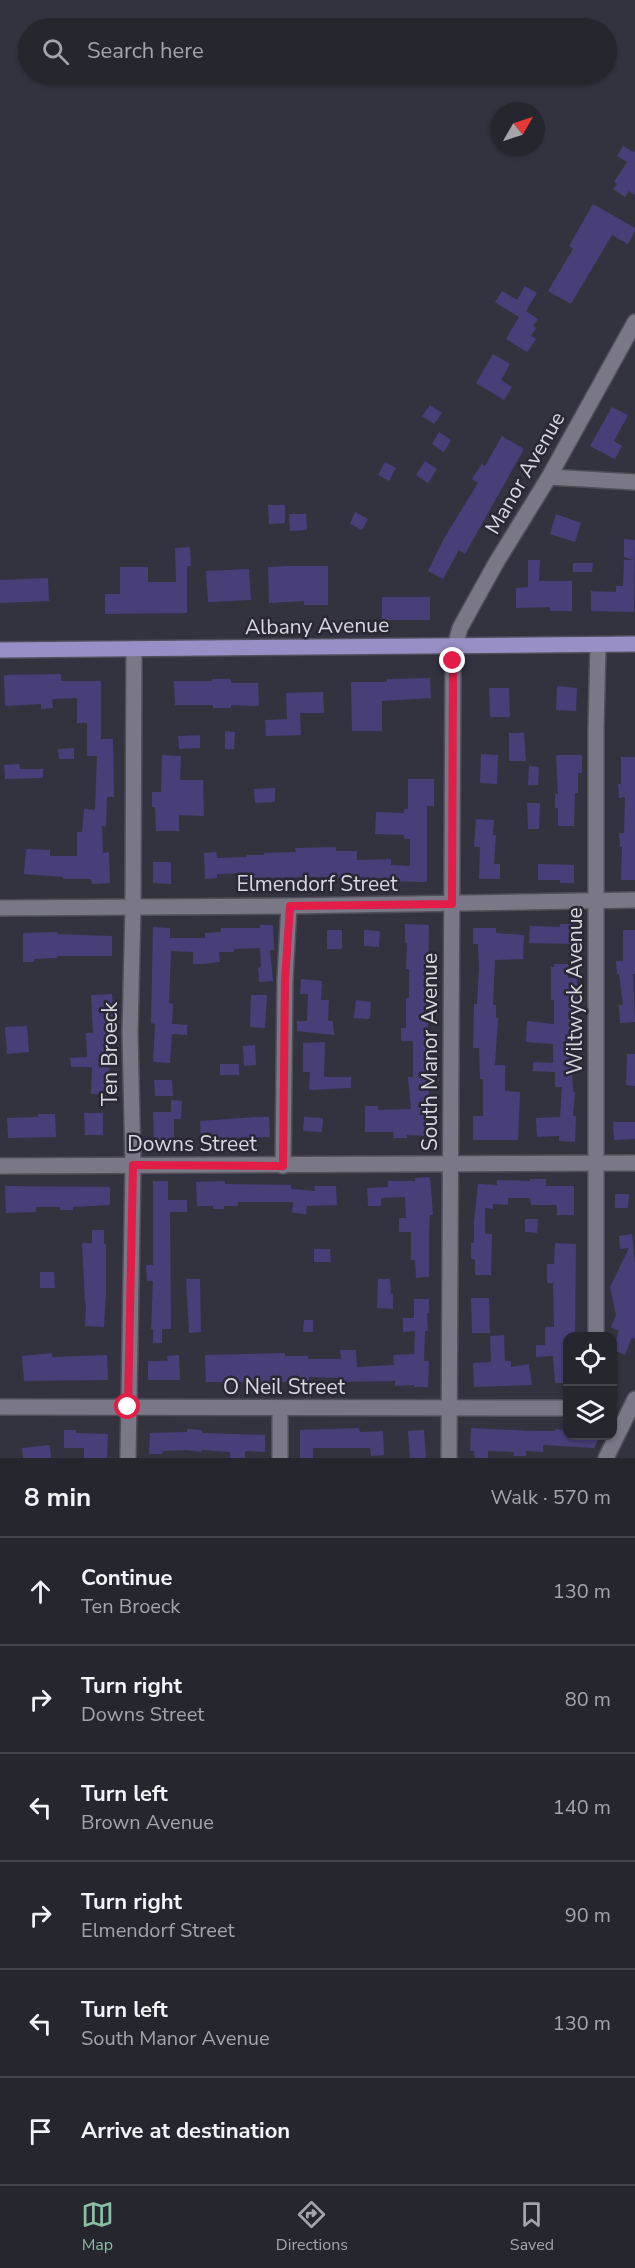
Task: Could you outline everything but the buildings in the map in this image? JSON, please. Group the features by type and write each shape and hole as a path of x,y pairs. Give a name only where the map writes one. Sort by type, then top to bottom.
{"main road":[{"name":"Albany Avenue","path":"0,650 635,644"}],"street":[{"name":"Manor Avenue","path":"455,646 460,628 496,563 549,477 635,322"},
{"path":"549,477 635,482"},
{"name":"Wiltwyck Avenue","path":"596,1332 598,645"},
{"name":"South Manor Avenue","path":"449,1458 453,664 455,646"},
{"name":"Ten Broeck","path":"128,1458 133,1165 130,1034 134,649"},
{"name":"Elmendorf Street","path":"0,908 635,900"},
{"path":"283,1166 285,980 290,906"},
{"name":"Downs Street","path":"0,1166 635,1163"},
{"path":"611,1456 619,1415 635,1399"},
{"name":"O Neil Street","path":"0,1407 563,1408"},
{"path":"280,1408 280,1458"}],"route":[{"path":"128,1407 133,1165 283,1166 285,980 290,906 452,904 453,661"}]}
